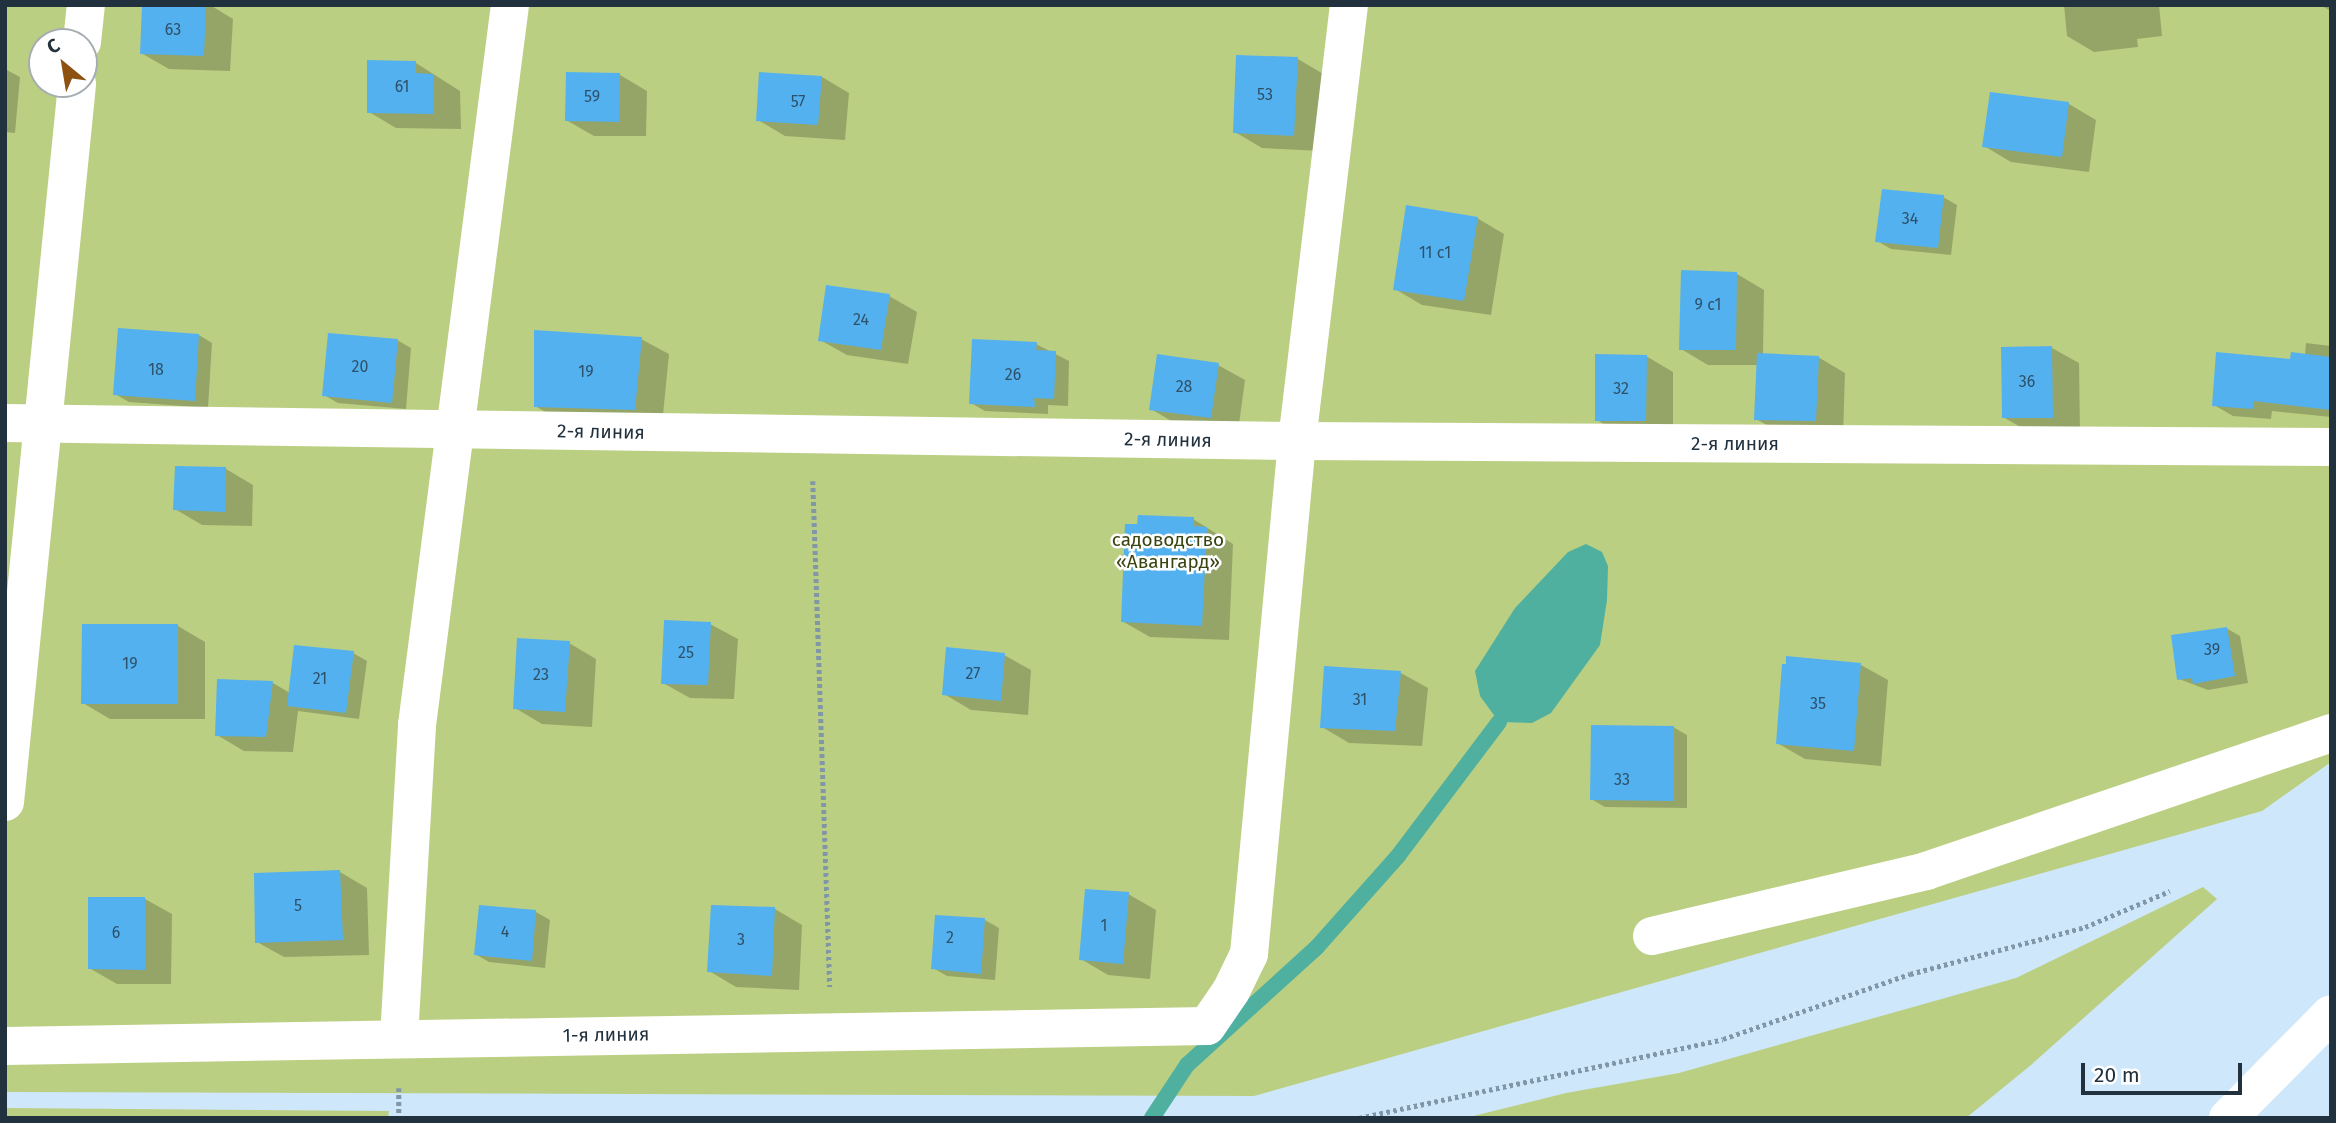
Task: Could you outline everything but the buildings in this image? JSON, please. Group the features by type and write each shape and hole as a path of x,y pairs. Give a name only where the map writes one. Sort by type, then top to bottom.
{"main road":[{"path":"84,28 86,5"},
{"path":"399,1038 417,725 458,430 510,5"},
{"path":"1297,441 1349,5"},
{"path":"5,802 23,424 75,98"},
{"name":"2-я линия","path":"23,424 1297,441 2331,447"},
{"name":"1-я линия","path":"5,1046 1207,1026 1231,991 1249,954 1297,441"},
{"path":"1652,936 1926,870 2331,733"},
{"path":"2228,1118 2331,1014"}],"path":[{"path":"811,435 831,1032"},
{"path":"1359,1118 1723,1039 1910,974 2085,926 2171,891"}],"green space":[{"name":"садоводство «Авангард»","path":"5,5 2331,5 2331,762 2262,811 1254,1096 5,1092"},
{"path":"2203,887 2217,899 2031,1065 1966,1118 1465,1118 1566,1093 1679,1073 2016,978"},
{"path":"5,1108 389,1111 388,1118 5,1118"}],"shaded area":[{"path":"1586,544 1602,552 1608,566 1607,600 1600,645 1551,713 1532,723 1499,722 1480,696 1475,671 1515,608 1568,552"}],"waterway":[{"path":"1152,1118 1187,1065 1317,947 1398,856 1499,722"}]}
